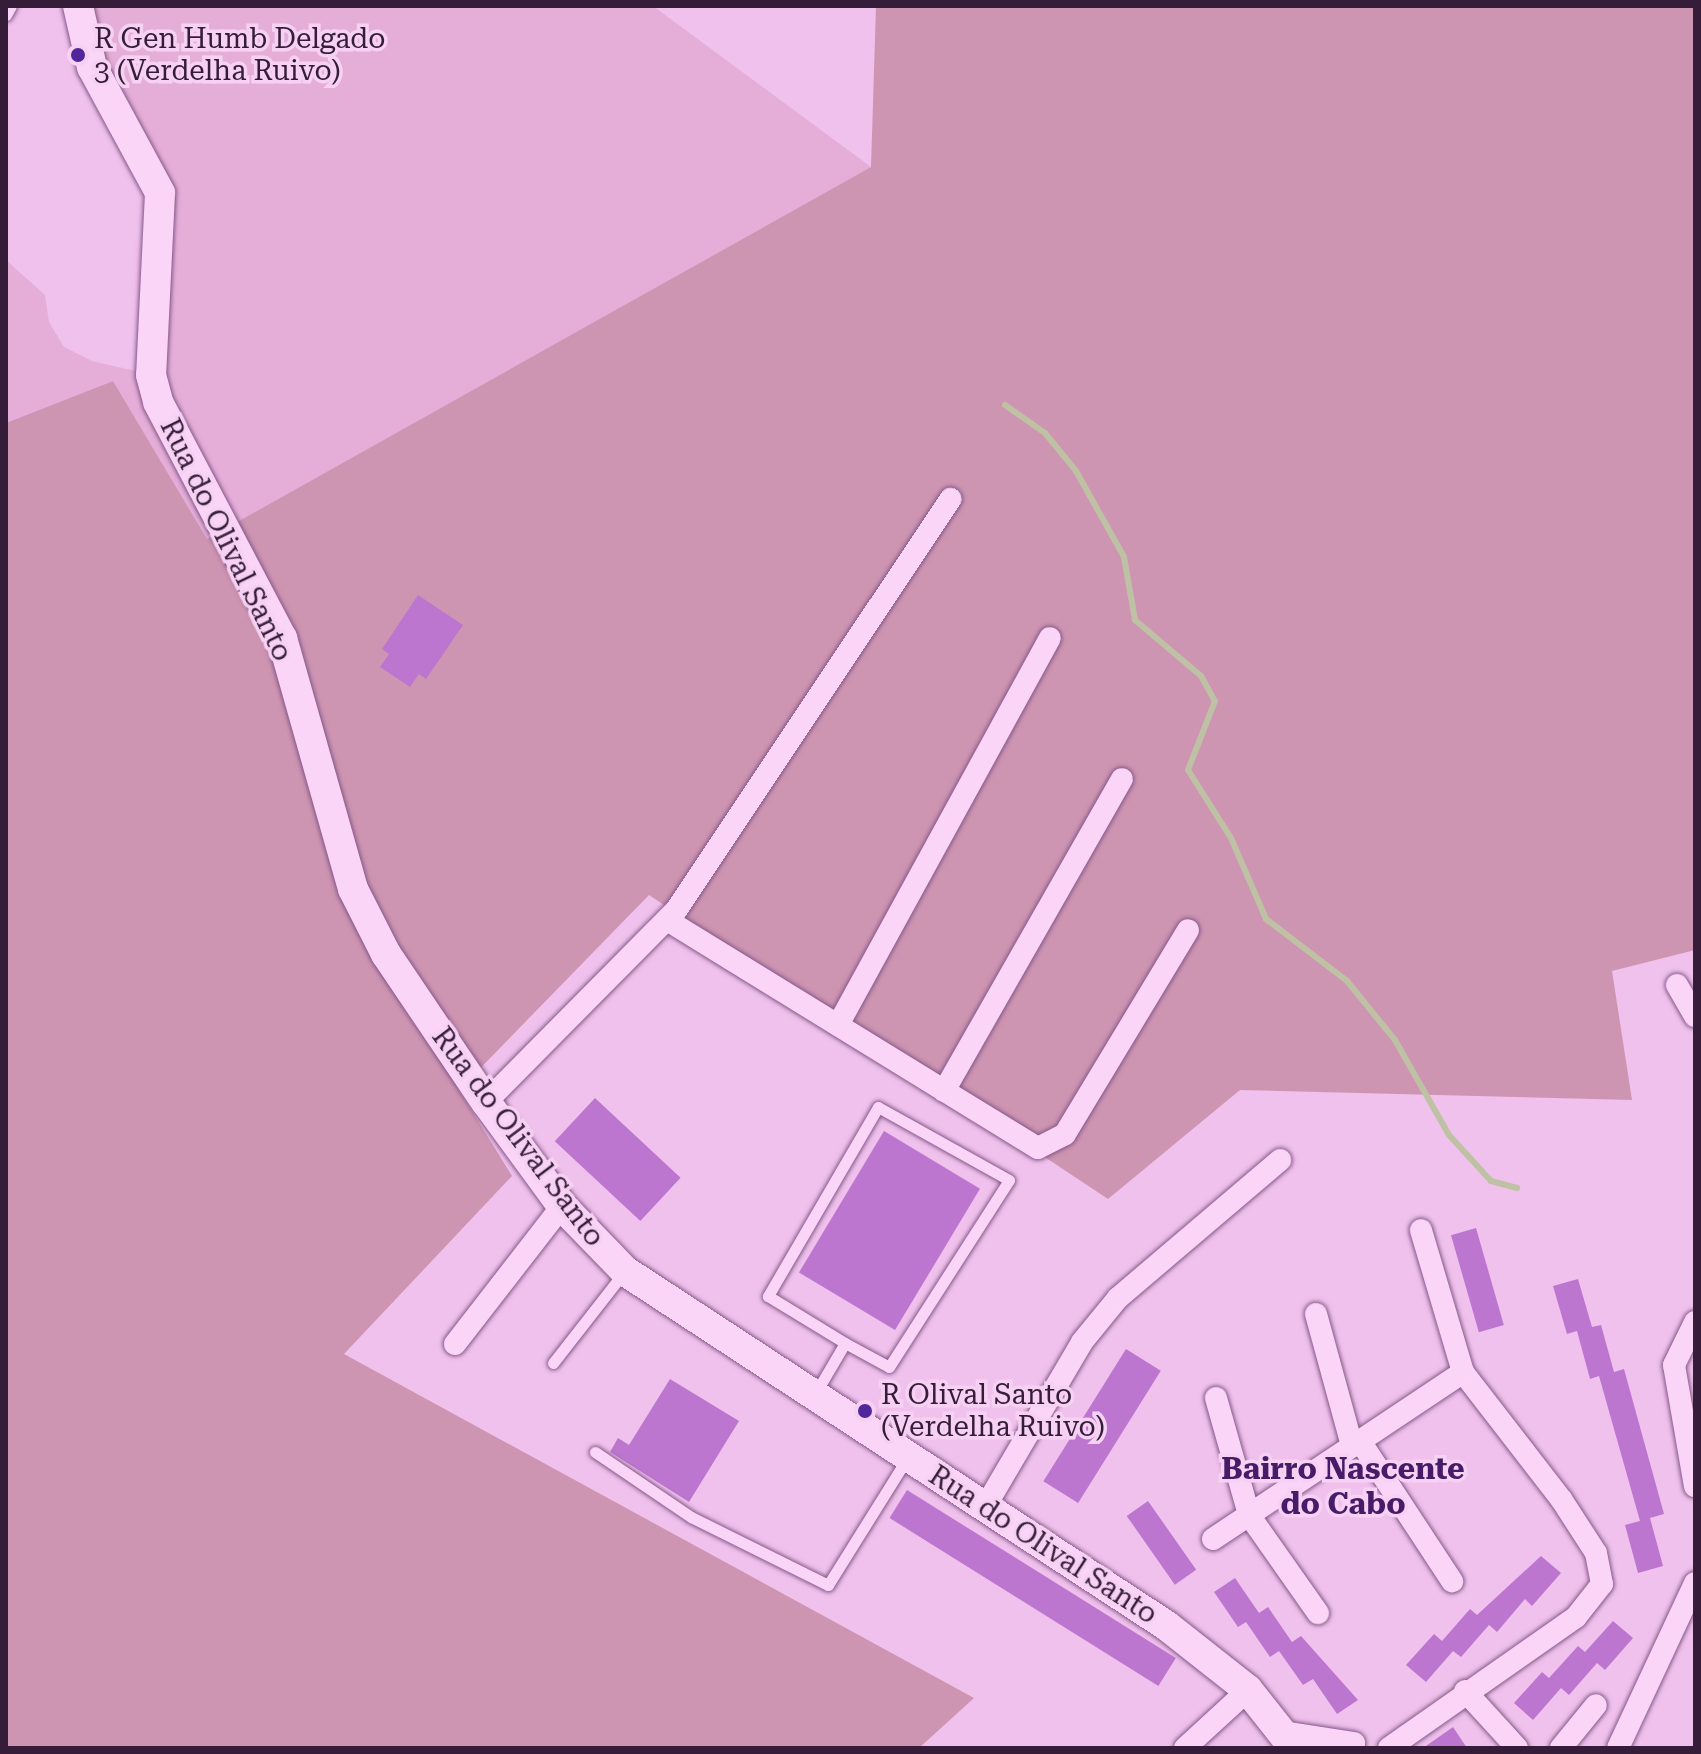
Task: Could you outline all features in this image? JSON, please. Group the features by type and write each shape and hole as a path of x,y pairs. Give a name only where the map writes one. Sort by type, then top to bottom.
{"street":[{"name":"Rua do Olival Santo","path":"78,6 92,67 160,193 151,375 163,414 282,638 353,889 386,954 486,1102 562,1206 625,1271 1167,1626 1248,1690 1288,1740"},
{"path":"486,1102 667,920 950,499"},
{"path":"838,1025 1050,638"},
{"path":"944,1091 1122,779"},
{"path":"667,920 1021,1140 1052,1145 1188,930"},
{"path":"1677,985 1695,1016"},
{"path":"985,1507 1082,1342 1118,1298 1280,1160"},
{"path":"455,1344 562,1206"},
{"path":"1288,1740 1351,1746 1392,1744 1576,1617 1602,1584 1596,1553 1561,1499 1463,1372 1421,1230"},
{"path":"1316,1314 1356,1444 1452,1581"},
{"path":"1695,1322 1674,1365 1695,1486"},
{"path":"1213,1539 1463,1372"},
{"path":"1216,1398 1249,1515 1318,1613"},
{"path":"1618,1748 1695,1583"},
{"path":"1185,1748 1248,1690"},
{"path":"1465,1691 1517,1748"},
{"path":"1561,1748 1596,1705"}],"lane":[{"path":"6,15 11,6"},
{"path":"878,1107 1009,1180 889,1367 845,1343 768,1296 878,1107"},
{"path":"553,1363 625,1271"},
{"path":"815,1395 845,1343"},
{"path":"595,1452 691,1517 828,1585 908,1456"}],"shaded area":[{"path":"90,6 653,6 871,167 207,540 113,381 6,423 6,260 45,295 49,322 64,347 92,361 162,377 169,221 101,66"},
{"path":"876,6 1695,6 1695,950 1612,971 1632,1100 1240,1090 1108,1199 649,895 459,1090 512,1176 344,1354 974,1698 919,1748 6,1748 6,423 113,381 207,539 871,167"}],"building":[{"path":"418,595 463,625 426,679 419,674 410,687 380,667 389,654 382,649"},
{"path":"595,1098 681,1178 640,1221 555,1141"},
{"path":"884,1131 980,1189 895,1330 799,1272"},
{"path":"1476,1228 1504,1325 1479,1332 1451,1235"},
{"path":"1578,1279 1592,1327 1601,1325 1614,1372 1624,1369 1664,1514 1650,1518 1663,1566 1638,1573 1625,1525 1640,1521 1599,1376 1590,1379 1577,1331 1567,1334 1553,1286"},
{"path":"1126,1349 1161,1371 1078,1503 1043,1481"},
{"path":"670,1379 739,1421 689,1502 610,1452 618,1438 629,1445"},
{"path":"907,1490 1176,1658 1158,1686 890,1518"},
{"path":"1148,1501 1196,1570 1175,1585 1127,1516"},
{"path":"1541,1556 1561,1573 1532,1606 1525,1599 1497,1632 1489,1625 1461,1657 1453,1651 1426,1682 1406,1665 1434,1634 1442,1641 1470,1609 1477,1615"},
{"path":"1235,1578 1259,1613 1268,1607 1292,1642 1301,1636 1358,1700 1337,1714 1313,1679 1303,1685 1279,1651 1270,1657 1246,1622 1238,1627 1214,1592"},
{"path":"1613,1621 1633,1638 1605,1670 1597,1663 1569,1695 1561,1688 1533,1720 1514,1703 1542,1672 1549,1678 1578,1646 1585,1652"},
{"path":"1453,1727 1467,1748 1423,1748"}],"waterway":[{"path":"1005,405 1045,433 1076,471 1124,557 1135,620 1201,676 1215,701 1188,770 1231,838 1266,919 1347,981 1395,1040 1449,1135 1491,1181 1517,1188"}],"place":[{"name":"R Gen Humb Delgado 3 (Verdelha Ruivo)","path":"78,55"},
{"name":"R Olival Santo (Verdelha Ruivo)","path":"865,1411"}],"district":[{"name":"Bairro Nascente do Cabo","path":"1343,1486"}]}
